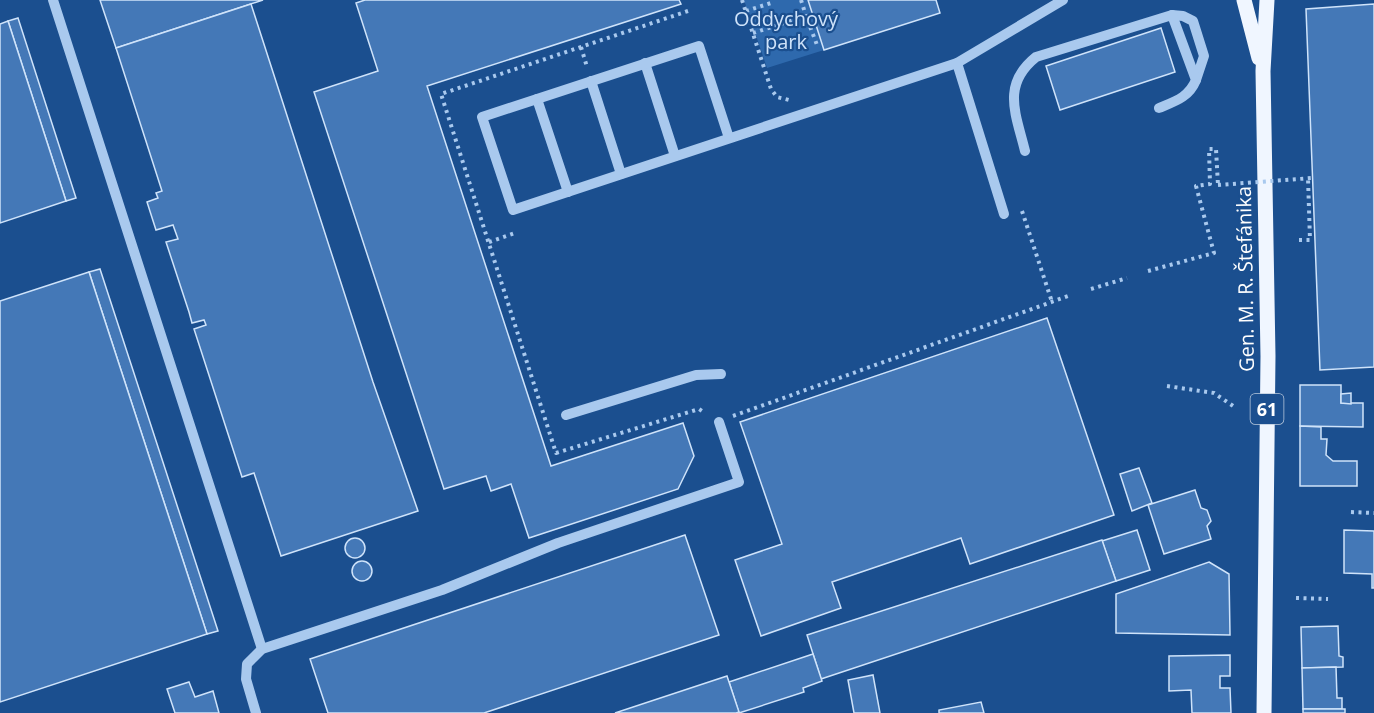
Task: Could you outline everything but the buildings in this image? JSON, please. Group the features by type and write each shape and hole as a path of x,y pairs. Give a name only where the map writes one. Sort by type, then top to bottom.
{"main road":[{"name":"Gen. M. R. Štefánika","path":"1235,0 1248,21"},
{"name":"Gen. M. R. Štefánika","path":"1244,0 1263,71"},
{"name":"Gen. M. R. Štefánika","path":"1261,0 1265,16"},
{"name":"Gen. M. R. Štefánika","path":"1264,713 1268,356 1263,71 1267,0"}],"lane":[{"path":"53,0 262,649"},
{"path":"729,138 699,46 482,117 513,210 957,63 1063,0"},
{"path":"1173,15 1196,80"},
{"path":"1025,151 1014,97 1017,76 1024,67 1036,57 1173,15 1184,15 1193,21 1204,56 1191,92 1178,101 1160,108"},
{"path":"645,63 675,156"},
{"path":"957,63 1004,214"},
{"path":"591,81 621,174"},
{"path":"537,99 568,192"},
{"path":"566,415 696,375 722,374"},
{"path":"256,713 246,679 247,664 262,649 442,590 558,543 739,482 719,422"}],"path":[{"path":"742,0 771,89 777,97 793,100"},
{"path":"746,11 771,3 770,0"},
{"path":"801,0 817,45"},
{"path":"688,11 441,94 556,453 699,409 719,422 1071,295"},
{"path":"753,33 806,16"},
{"path":"1148,271 1214,253 1196,186 1210,184 1209,149 1216,149 1218,185 1310,178 1310,240 1299,240"},
{"path":"1019,201 1052,302"},
{"path":"489,242 515,233"},
{"path":"1091,289 1127,278"},
{"path":"1167,386 1214,393 1236,408"},
{"path":"1351,512 1374,513"},
{"path":"1296,598 1328,599"}],"green space":[{"name":"Oddychový park","path":"744,0 808,0 824,50 767,68"}]}
